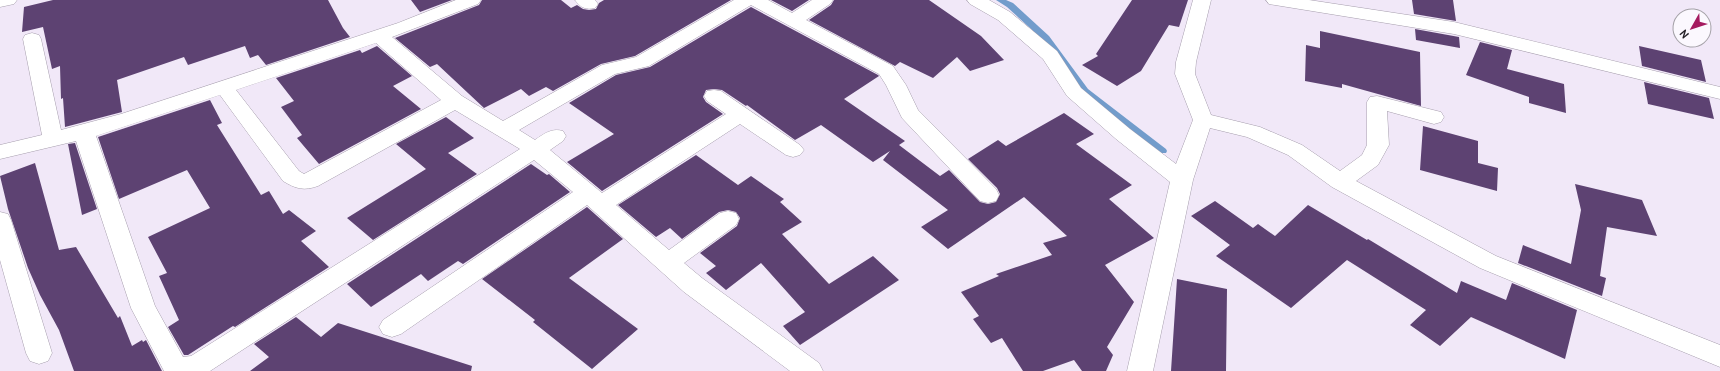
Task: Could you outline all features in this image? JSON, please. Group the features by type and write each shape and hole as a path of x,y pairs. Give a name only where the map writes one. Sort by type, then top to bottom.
{"street":[{"path":"0,2 8,0"},
{"path":"0,152 84,132 224,87 378,35 472,0"},
{"path":"503,130 609,69 642,62 747,0"},
{"path":"755,0 886,70 896,85 909,113 988,195"},
{"path":"793,20 824,0"},
{"path":"976,0 1004,16 1050,55 1074,92 1123,134 1182,180"},
{"path":"1140,371 1182,180 1203,120 1186,74 1186,62 1202,0"},
{"path":"1275,0 1454,28 1720,93"},
{"path":"378,35 455,101 535,149 594,198 692,285 810,371"},
{"path":"32,39 53,140"},
{"path":"224,87 290,176 300,182 310,181 455,101"},
{"path":"714,96 793,150"},
{"path":"1340,182 1370,160 1378,144 1377,102 1434,117"},
{"path":"392,327 594,198 740,114"},
{"path":"1203,120 1254,132 1295,150 1340,182 1488,262 1720,356"},
{"path":"84,132 143,308 176,368 195,367 556,136"},
{"path":"668,263 728,219"},
{"path":"0,220 39,353"}],"building":[{"path":"53,0 328,0 343,28 350,37 266,65 258,55 250,58 245,46 188,65 184,57 117,80 122,112 65,127 63,98 61,99 60,66 52,69 43,27 22,32 24,7"},
{"path":"411,0 452,0 420,12"},
{"path":"482,0 561,0 571,8 577,5 583,9 589,10 596,9 599,3 604,0 731,0 635,56 601,64 553,91 546,87 529,96 521,89 484,108 437,64 430,67 395,38 479,5"},
{"path":"771,0 809,0 792,11"},
{"path":"834,0 929,0 981,36 1004,60 970,71 957,57 933,78 900,62 895,66 809,20 831,5"},
{"path":"1132,0 1188,0 1179,27 1169,25 1141,71 1117,86 1082,65 1098,56 1096,54"},
{"path":"1412,0 1453,0 1456,21 1414,14"},
{"path":"751,7 878,75 879,76 844,99 905,141 899,145 940,176 949,170 980,202 988,204 996,202 1000,194 997,188 968,159 998,140 1006,146 1064,113 1094,134 1076,144 1132,185 1109,199 1154,238 1105,265 1134,302 1107,347 1113,355 1106,371 1082,371 1074,360 1043,371 1023,371 1002,338 991,343 973,319 979,316 961,292 999,276 996,274 1052,255 1043,243 1067,236 1024,197 948,249 921,227 948,210 883,160 890,151 873,162 821,125 795,140 747,105 746,106 722,90 714,89 706,90 703,97 706,102 723,114 602,191 567,162 614,134 569,103 616,75 650,67"},
{"path":"1415,29 1459,37 1460,48 1416,40"},
{"path":"1320,31 1420,52 1421,106 1342,84 1342,88 1305,81 1306,45 1320,48"},
{"path":"1480,42 1512,50 1507,69 1564,84 1566,113 1529,103 1529,97 1466,75"},
{"path":"377,46 412,76 393,86 421,109 319,164 297,138 302,135 281,107 294,101 276,78 360,50 362,53"},
{"path":"1639,46 1701,60 1706,82 1642,66"},
{"path":"1644,82 1709,98 1714,119 1648,104"},
{"path":"210,100 222,123 217,125 261,195 269,191 283,214 289,210 316,231 301,241 329,267 235,327 233,326 188,355 184,355 168,327 179,320 159,276 167,273 148,237 210,208 187,170 119,199 98,137"},
{"path":"446,117 474,138 448,153 477,174 373,240 347,218 426,169 396,144"},
{"path":"1423,126 1478,141 1478,163 1498,168 1497,191 1420,170"},
{"path":"75,143 97,209 82,215 68,144"},
{"path":"696,155 738,185 751,176 784,199 780,202 802,222 782,234 829,284 873,256 899,280 800,345 783,326 805,312 761,263 726,290 706,273 716,266 700,253 737,226 740,218 736,212 728,210 719,212 682,239 670,228 656,237 618,205"},
{"path":"35,163 59,250 76,247 118,318 120,316 132,346 142,340 143,342 146,340 162,371 74,371 59,330 40,295 28,268 8,209 0,176"},
{"path":"531,164 547,175 549,174 570,192 463,264 458,261 428,281 421,274 371,307 347,284"},
{"path":"1575,184 1642,200 1657,236 1607,227 1600,276 1606,278 1602,296 1518,263 1523,245 1571,264 1581,210"},
{"path":"1215,201 1253,228 1258,224 1275,236 1308,205 1367,240 1368,239 1457,293 1461,281 1506,300 1512,283 1577,310 1565,359 1471,317 1440,346 1410,325 1426,310 1347,260 1291,308 1216,256 1230,245 1191,216"},
{"path":"587,207 623,239 569,278 638,329 592,369 533,322 535,320 482,279"},
{"path":"1177,279 1227,289 1226,371 1171,371"},
{"path":"296,317 321,337 338,323 472,366 471,371 250,371 269,357 254,344"}],"waterway":[{"path":"1000,0 1010,5 1046,38 1085,91 1163,151"}]}
